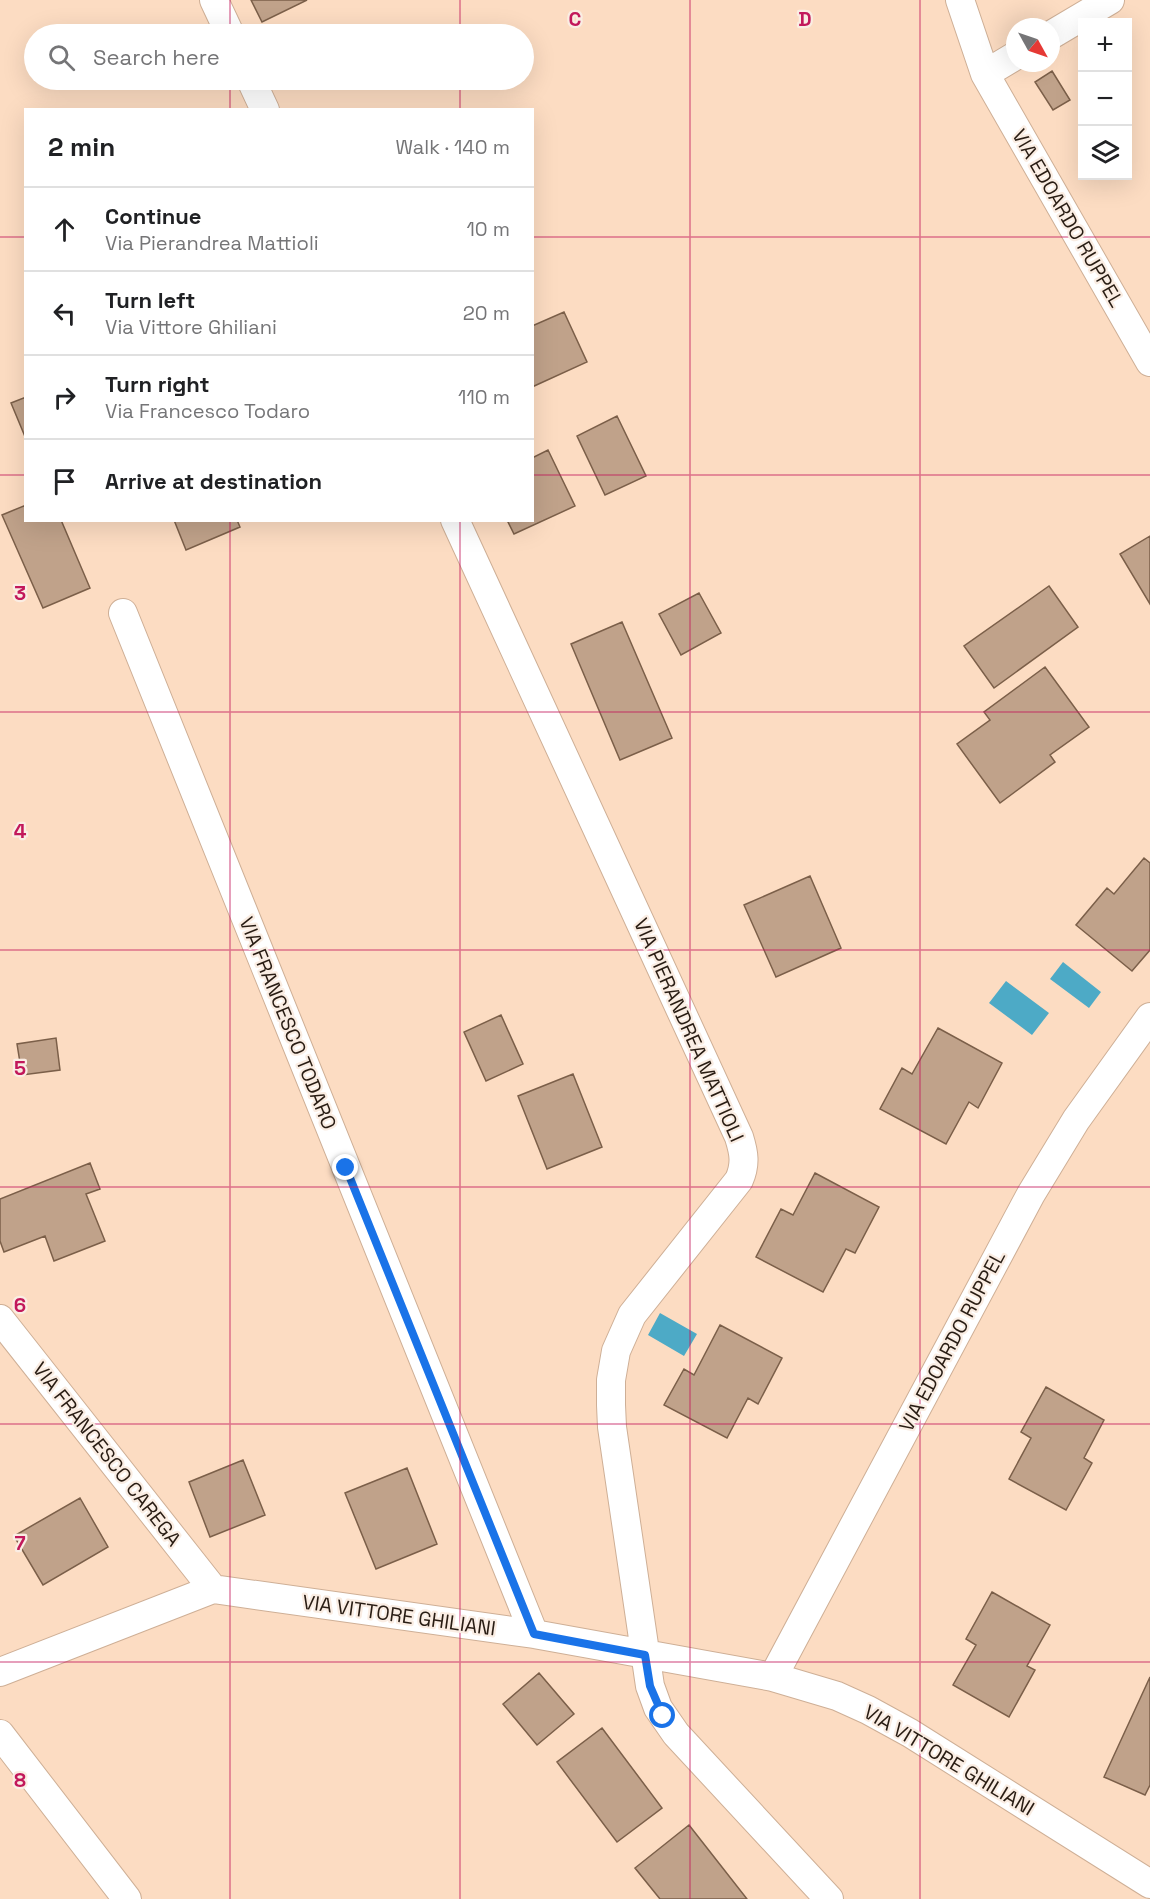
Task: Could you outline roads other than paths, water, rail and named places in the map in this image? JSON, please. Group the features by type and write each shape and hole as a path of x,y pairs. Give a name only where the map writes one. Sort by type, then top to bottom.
{"street":[{"path":"214,0 225,24"},
{"name":"VIA EDOARDO RUPPEL","path":"960,0 985,74 1150,362"},
{"path":"1060,30 1110,0"},
{"path":"985,74 1006,61"},
{"path":"256,90 264,108"},
{"name":"VIA PIERANDREA MATTIOLI","path":"455,522 744,1152 744,1165 739,1180 632,1315 621,1336 614,1360 611,1380 612,1427 647,1674 653,1697 669,1725 829,1899"},
{"name":"VIA FRANCESCO TODARO","path":"123,613 534,1634"},
{"name":"VIA EDOARDO RUPPEL","path":"773,1677 1031,1194 1076,1120 1150,1017"},
{"name":"VIA FRANCESCO CAREGA","path":"0,1319 213,1589"},
{"name":"VIA VITTORE GHILIANI","path":"0,1672 213,1589 534,1634 773,1677 837,1696 910,1732 1150,1884"},
{"path":"0,1734 127,1899"}],"water":[{"path":"1063,962 1101,992 1089,1008 1050,979"},
{"path":"1006,981 1049,1013 1032,1035 989,1003"},
{"path":"660,1313 697,1334 684,1356 648,1335"}]}
